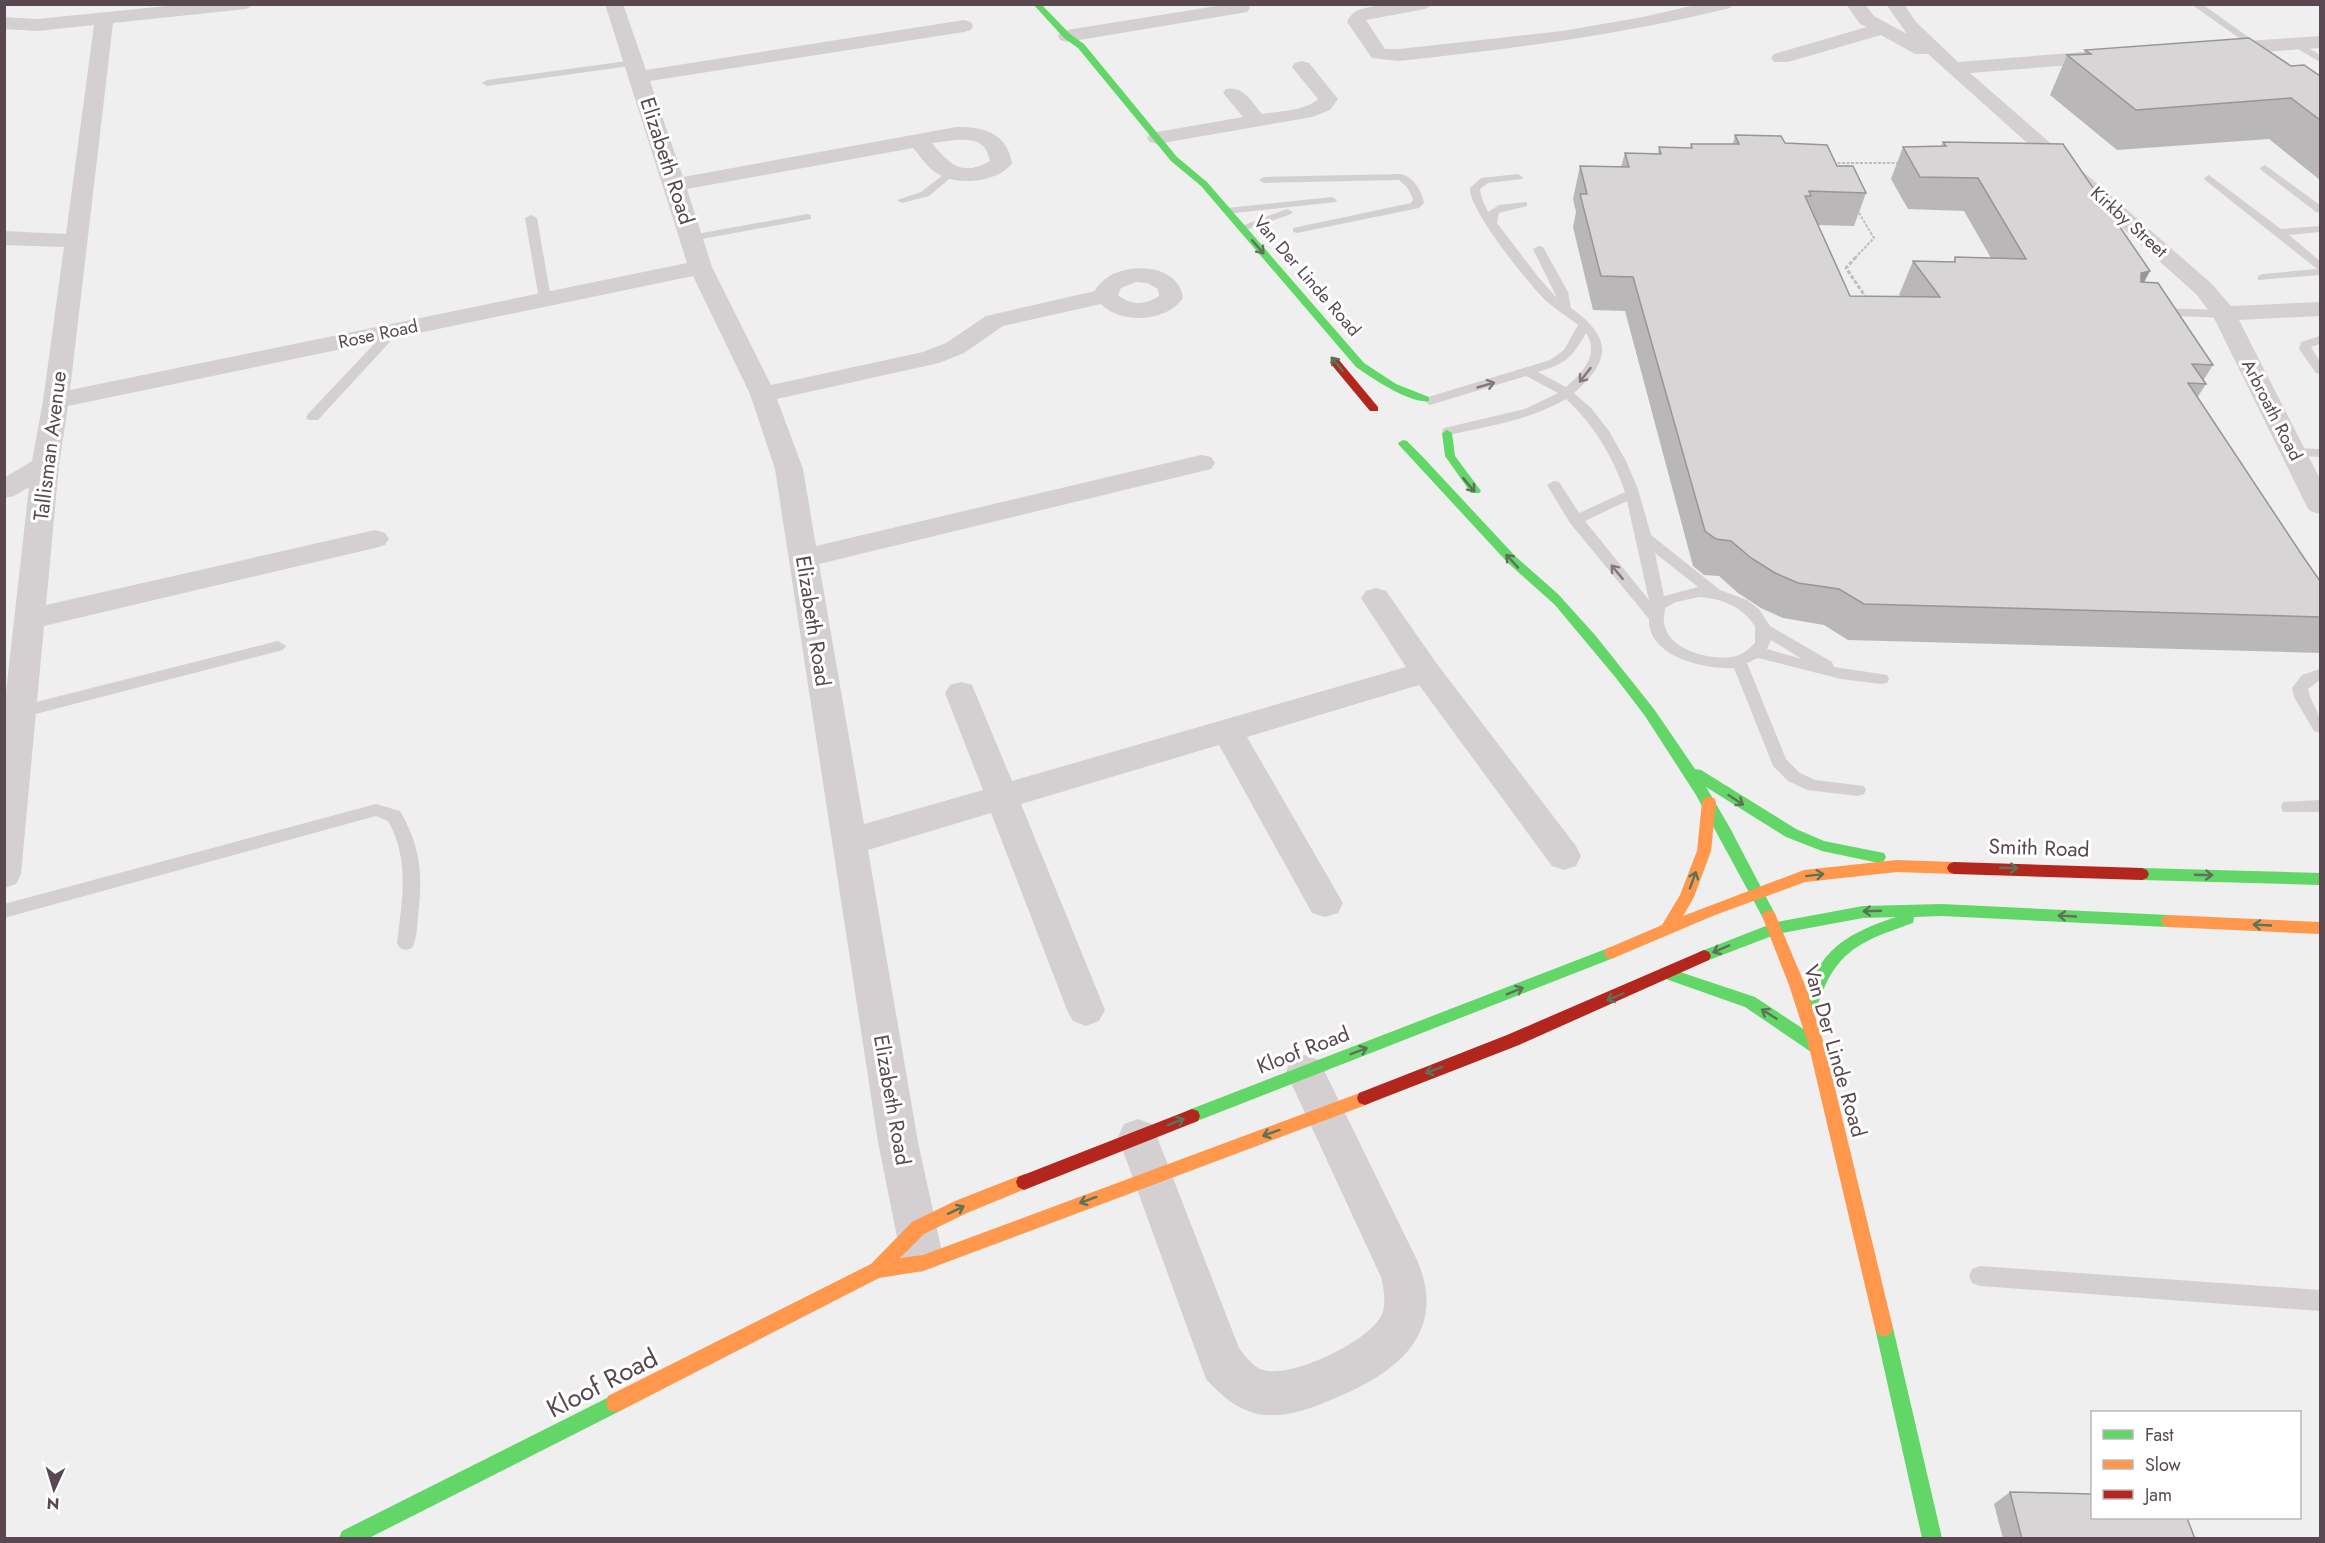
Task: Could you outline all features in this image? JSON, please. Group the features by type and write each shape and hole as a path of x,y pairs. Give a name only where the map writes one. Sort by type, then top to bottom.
{"main road":[{"name":"Van Der Linde Road","path":"1036,4 1075,39"},
{"name":"Van Der Linde Road","path":"1050,4 1075,39 1174,159 1204,184 1360,365 1392,386 1428,400 1448,423 1440,438 1426,442 1398,441 1440,477 1512,560 1530,579 1556,599 1622,674 1659,723 1709,802 1759,892 1776,928 1807,1014 1868,1254 1932,1539"},
{"name":"Van Der Linde Road","path":"1174,159 1187,187"},
{"name":"Van Der Linde Road","path":"1329,356 1373,416 1390,399 1413,397 1428,400"},
{"path":"1448,423 1450,456 1455,466 1487,505"},
{"name":"Van Der Linde Road","path":"1536,562 1556,599"},
{"path":"1687,768 1791,833 1822,846 1859,854 1974,867"},
{"path":"1666,931 1687,897 1704,851 1709,802"},
{"name":"Smith Road","path":"1759,892 1804,876 1897,866 2320,879"},
{"name":"Kloof Road","path":"877,1270 920,1246 961,1208 1666,931 1759,892"},
{"path":"1807,1014 1812,990 1821,970 1832,954 1844,945 1883,927 1942,910"},
{"path":"1776,928 1863,912 1942,910 2320,928"},
{"name":"Kloof Road","path":"349,1539 920,1246 1152,1176 1326,1113 1513,1040 1728,946 1776,928"},
{"path":"1668,974 1750,1002 1816,1047"}],"street":[{"path":"4,23 37,25 246,4"},
{"name":"Elizabeth Road","path":"614,4 700,267 763,394 789,469 898,1142 920,1246"},
{"path":"1425,4 1365,14 1358,16 1356,22 1376,51 1382,55 1399,56 1518,43 1642,24 1724,4"},
{"name":"Kirkby Street","path":"1854,4 1867,20 1951,65"},
{"name":"Kirkby Street","path":"1895,4 1909,26 2204,289 2224,314"},
{"path":"1075,39 1240,8"},
{"name":"Tallisman Avenue","path":"4,874 45,465 56,401 104,19"},
{"path":"637,70 964,26"},
{"path":"1781,58 1909,26"},
{"path":"2197,50 2320,42"},
{"path":"1951,65 2125,55"},
{"path":"1157,138 1312,111 1323,106 1328,99 1302,67"},
{"path":"1233,93 1258,120"},
{"path":"675,185 918,141 964,133 979,134 995,143 1001,155 1001,163 991,170 966,174 951,172 945,169 918,141"},
{"path":"4,238 75,241"},
{"name":"Rose Road","path":"56,401 700,267"},
{"path":"763,394 930,358 955,348 995,321 1106,296"},
{"path":"2224,314 2320,309"},
{"name":"Arbroath Road","path":"2224,314 2320,505"},
{"path":"803,558 1201,463"},
{"path":"4,490 45,465"},
{"path":"30,619 375,539"},
{"path":"1376,598 1426,672 1564,856"},
{"path":"849,842 1226,729 1426,672"},
{"path":"962,693 1086,1010"},
{"path":"1226,729 1325,903"},
{"path":"1138,1137 1222,1363 1239,1383 1257,1391 1277,1394 1304,1388 1347,1370 1376,1352 1394,1336 1404,1314 1407,1295 1402,1275 1305,1072"}],"lane":[{"path":"2195,4 2256,46"},
{"path":"2296,44 2320,59"},
{"path":"487,83 637,70"},
{"path":"2265,168 2320,210"},
{"path":"902,200 925,194 951,172"},
{"path":"1264,180 1401,177 1408,180 1418,198 1419,203 1415,206 1297,230"},
{"path":"1448,423 1530,411 1557,399 1580,382 1598,355 1597,340 1585,324 1566,312 1548,295 1491,223 1476,198 1475,188 1485,180 1518,177"},
{"path":"1318,178 1344,220"},
{"path":"2209,178 2320,266"},
{"path":"1227,211 1334,203"},
{"path":"1242,228 1282,213 1334,203"},
{"path":"1491,223 1494,211 1523,204"},
{"path":"691,238 807,217"},
{"path":"531,218 545,299"},
{"path":"2279,233 2320,229"},
{"path":"1539,249 1562,292 1566,312"},
{"path":"2262,278 2320,272"},
{"path":"2139,312 2224,314"},
{"path":"1428,400 1554,363 1569,352 1585,324"},
{"path":"313,417 394,330"},
{"path":"2320,340 2306,345 2305,349 2320,370"},
{"path":"1528,372 1566,393 1594,420 1611,443 1645,538 1657,611 1656,627 1663,638 1673,648 1689,657 1705,662 1739,662 1757,652 1764,642 1764,629 1758,618 1747,607 1716,593 1645,538"},
{"path":"2292,452 2320,453"},
{"path":"1554,485 1575,519 1657,611"},
{"path":"1575,519 1631,494"},
{"path":"1657,611 1668,598 1682,593 1698,591 1716,593"},
{"path":"1764,629 1841,674"},
{"path":"20,712 278,646"},
{"path":"1757,652 1841,674 1881,679"},
{"path":"1739,662 1779,762 1794,777 1813,786 1858,790"},
{"path":"2320,674 2308,679 2300,688 2302,697 2320,727"},
{"path":"2289,807 2320,806"},
{"path":"4,911 376,810 394,816 405,831 413,872 406,943"},
{"path":"1980,1276 2320,1301"}],"path":[{"path":"1837,173 1832,163 1912,163"},
{"path":"1854,204 1874,238 1846,268 1865,296"}],"building":[{"path":"2249,38 2291,66 2304,65 2320,76 2320,120 2291,98 2136,110 2067,55 2091,54 2085,50"},
{"path":"1735,135 1781,136 1785,143 1827,145 1837,166 1853,166 1866,193 1809,191 1811,196 1805,196 1850,296 1940,297 1913,261 1955,262 1955,257 2026,259 1978,178 1920,177 1903,147 1946,146 1943,142 2063,144 2150,271 2141,273 2141,282 2158,283 2213,365 2192,364 2206,384 2188,383 2320,581 2320,617 1864,604 1839,589 1798,583 1775,573 1751,558 1731,541 1716,539 1705,531 1633,277 1601,276 1580,194 1587,194 1580,166 1629,167 1625,153 1661,154 1659,147 1692,148 1691,144 1739,144"},
{"path":"2010,1492 2091,1494 2091,1519 2187,1519 2195,1539 2022,1539"}],"traffic: fast":[{"path":"1036,4 1067,36 1081,46 1174,159 1204,184 1360,365 1392,386 1425,399"},
{"path":"1447,433 1450,456 1475,491"},
{"path":"1403,443 1512,560 1559,602 1621,675 1676,751 1701,791 1748,873 1769,916"},
{"path":"1696,774 1791,833 1822,846 1879,857"},
{"path":"2142,874 2320,879"},
{"path":"1704,956 1776,928 1863,912 1942,910 2168,921"},
{"path":"1807,1014 1822,975 1841,950 1869,933 1908,919"},
{"path":"1192,1116 1611,953"},
{"path":"1668,974 1750,1002 1817,1047"},
{"path":"1884,1328 1932,1538"},
{"path":"349,1538 615,1403"}],"traffic: slow":[{"path":"1666,931 1687,897 1704,851 1709,802"},
{"path":"1611,953 1710,911 1804,876 1897,866 1954,868"},
{"path":"1769,916 1797,985 1817,1047 1884,1328"},
{"path":"2168,921 2320,928"},
{"path":"877,1270 923,1263 1365,1098"},
{"path":"615,1403 877,1270 918,1228 961,1207 1024,1182"}],"traffic: jam":[{"path":"1335,362 1374,409"},
{"path":"1954,868 2142,874"},
{"path":"1365,1098 1513,1040 1704,956"},
{"path":"1024,1182 1192,1116"}]}
